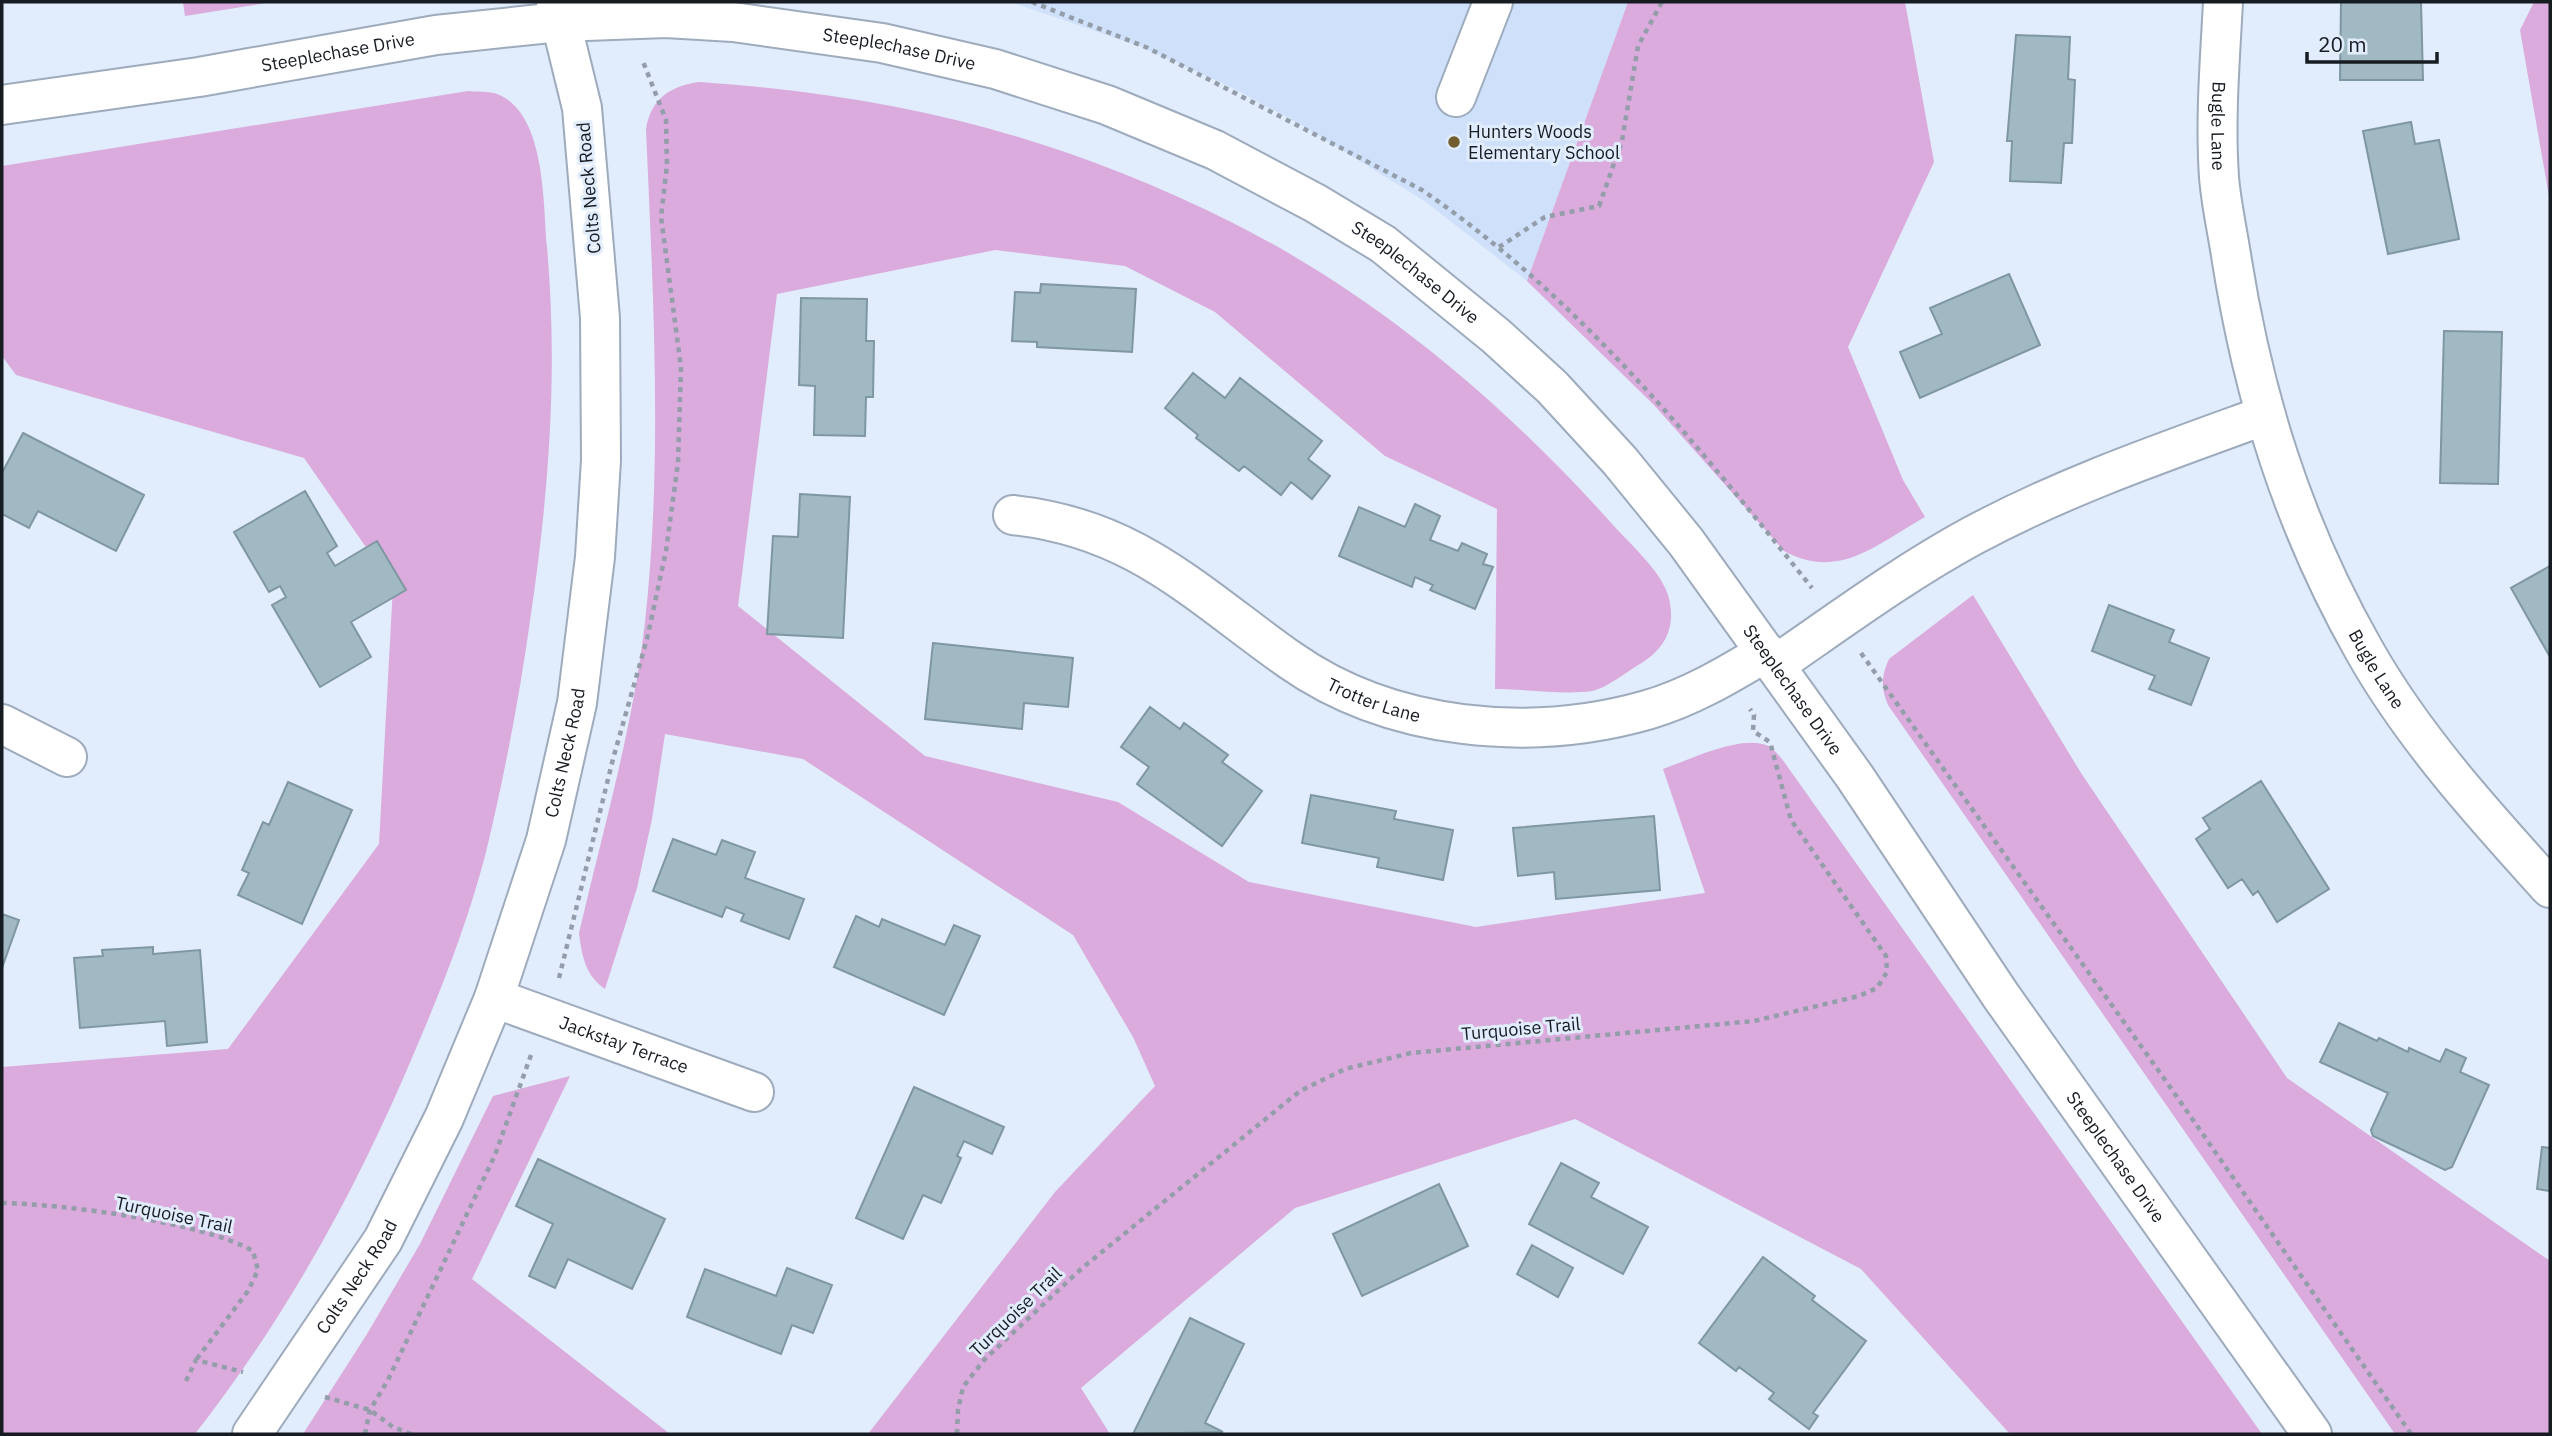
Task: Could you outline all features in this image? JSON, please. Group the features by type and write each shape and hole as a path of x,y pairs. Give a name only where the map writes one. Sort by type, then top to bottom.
{"street":[{"path":"1456,97 1493,2"},
{"name":"Bugle Lane","path":"2223,2 2217,113 2219,178 2241,324 2263,416 2318,562 2365,652 2412,723 2498,830 2550,888"},
{"name":"Steeplechase Drive","path":"2,105 199,77 558,12 733,22 882,43 995,69 1107,105 1226,156 1383,244 1552,387 1636,481 1856,777 2001,996 2312,1434"},
{"name":"Colts Neck Road","path":"252,1434 383,1240 444,1118 494,998 545,840 575,715 595,557 601,460 600,318 582,108 558,12"},
{"path":"1770,658 1839,622 1969,538 2030,507 2094,478 2263,416"},
{"name":"Trotter Lane","path":"1013,515 1089,530 1140,552 1317,676 1375,703 1441,721 1508,729 1577,725 1648,710 1770,658"},
{"path":"2,724 67,757"},
{"name":"Jackstay Terrace","path":"494,998 754,1092"}],"path":[{"path":"1499,247 1545,217 1599,206 1622,141 1638,46 1662,2"},
{"path":"1839,622 2168,1084 2411,1434"},
{"name":"Turquoise Trail","path":"957,1434 963,1387 984,1360 1081,1269 1260,1121 1300,1091 1345,1069 1411,1053 1754,1021 1859,996 1877,988 1887,972 1886,957 1791,820 1770,742 1753,731 1754,715 1729,674"},
{"name":"Turquoise Trail","path":"2,1203 30,1203 129,1217 233,1239 253,1251 258,1270 248,1291 196,1360"}],"shaded area":[{"path":"183,2 273,2 185,16"},
{"name":"Hunters Woods Elementary School","path":"1011,2 1628,2 1527,281 1426,202 1305,127 1233,88 1142,47"},
{"path":"1628,2 1905,2 1934,162 1848,347 1903,480 1925,517 1874,548 1840,561 1822,562 1804,559 1784,551 1654,405 1527,281"},
{"path":"2534,2 2550,2 2550,202 2520,30"},
{"path":"699,82 840,97 973,124 1038,143 1168,192 1287,252 1389,319 1437,356 1529,437 1652,567 1668,595 1671,616 1667,635 1657,651 1598,689 1569,692 1495,689 1497,509 1385,456 1215,312 1125,266 995,250 777,294 738,606 925,756 1118,802 1249,882 1476,927 1705,893 1663,769 1732,745 1759,743 1770,747 1782,759 2262,1434 2010,1434 1861,1269 1575,1119 1295,1208 1081,1388 1110,1434 868,1434 1055,1192 1155,1086 1133,1037 1073,935 803,759 665,734 652,819 637,888 605,989 589,971 579,933 633,701 645,622 650,561 654,499 655,376 646,129 657,102 679,87"},
{"path":"468,91 494,93 513,104 525,120 533,139 539,161 544,207 550,293 552,385 543,522 522,674 493,822 464,926 395,1098 346,1198 291,1296 261,1343 195,1434 2,1434 2,1067 228,1049 379,844 393,586 304,458 16,375 2,356 2,166"},
{"path":"1973,595 2081,773 2287,1078 2550,1261 2550,1434 2395,1434 1888,705 1883,682 1889,659"},
{"path":"570,1076 472,1279 670,1434 303,1434 420,1244 493,1096"}],"building":[{"path":"2341,2 2421,2 2423,80 2340,80"},
{"path":"2016,35 2070,37 2068,79 2075,80 2072,143 2064,143 2061,183 2010,181 2012,141 2007,141"},
{"path":"2411,122 2415,144 2439,140 2459,239 2388,254 2363,131"},
{"path":"2009,274 2040,345 1920,398 1900,352 1942,334 1930,308"},
{"path":"1041,284 1136,289 1132,352 1037,347 1037,342 1012,341 1015,292 1040,293"},
{"path":"801,298 867,299 866,341 874,341 873,397 866,397 865,436 814,435 815,386 799,385"},
{"path":"2444,331 2502,332 2498,484 2440,483"},
{"path":"1193,373 1225,398 1240,378 1322,441 1308,459 1330,476 1312,499 1291,482 1281,495 1244,466 1239,471 1196,438 1198,435 1165,408"},
{"path":"23,433 144,495 116,551 38,511 29,528 2,514 2,473"},
{"path":"305,491 337,546 327,553 335,566 377,541 406,590 351,622 371,657 320,687 272,605 286,597 280,586 269,592 234,532"},
{"path":"800,494 850,497 843,638 767,634 773,536 798,537"},
{"path":"1415,504 1440,516 1430,540 1458,551 1462,543 1487,554 1483,564 1493,567 1475,609 1430,590 1433,585 1415,577 1412,587 1339,556 1359,507 1405,527"},
{"path":"2550,566 2550,657 2511,588"},
{"path":"2109,605 2174,630 2169,642 2209,658 2191,705 2149,689 2155,676 2092,651"},
{"path":"933,643 1073,658 1068,707 1024,703 1022,729 925,719"},
{"path":"1150,707 1180,729 1184,723 1228,755 1222,762 1262,791 1222,846 1137,784 1149,767 1121,747"},
{"path":"2261,781 2329,889 2277,922 2258,891 2253,895 2242,879 2228,888 2196,839 2210,829 2203,818"},
{"path":"288,782 352,810 302,924 238,895 249,873 242,870 263,822 269,825"},
{"path":"1311,795 1396,811 1394,819 1453,830 1443,880 1377,867 1379,858 1302,843"},
{"path":"1654,816 1660,890 1556,899 1554,872 1518,876 1513,828"},
{"path":"673,839 716,855 722,840 755,852 745,878 804,899 789,939 741,921 744,914 726,907 722,917 653,891"},
{"path":"2,914 19,920 2,968"},
{"path":"856,916 879,927 882,919 945,945 954,925 980,936 944,1015 834,967"},
{"path":"153,947 153,954 200,950 207,1042 167,1046 165,1021 80,1028 74,958 103,956 102,950"},
{"path":"2339,1023 2377,1041 2379,1038 2408,1052 2409,1048 2440,1062 2446,1049 2466,1058 2460,1072 2489,1085 2452,1167 2445,1170 2373,1136 2371,1130 2388,1093 2320,1062"},
{"path":"914,1087 1004,1127 992,1154 964,1141 957,1156 961,1158 941,1203 923,1195 903,1239 856,1218"},
{"path":"2542,1147 2550,1148 2550,1191 2537,1189"},
{"path":"538,1159 665,1219 632,1289 568,1259 555,1288 529,1276 553,1224 516,1206"},
{"path":"1561,1163 1599,1183 1591,1197 1648,1227 1623,1274 1529,1224"},
{"path":"1439,1184 1468,1246 1362,1296 1333,1234"},
{"path":"1532,1245 1573,1268 1558,1297 1517,1274"},
{"path":"1763,1257 1815,1296 1812,1300 1866,1341 1813,1413 1818,1416 1809,1429 1769,1399 1774,1393 1739,1367 1736,1371 1699,1343"},
{"path":"787,1268 832,1285 813,1333 792,1325 781,1354 687,1317 705,1269 776,1296"},
{"path":"1190,1318 1244,1344 1205,1423 1223,1432 1133,1434"}],"place":[{"name":"Hunters Woods Elementary School","path":"1454,142"}]}
